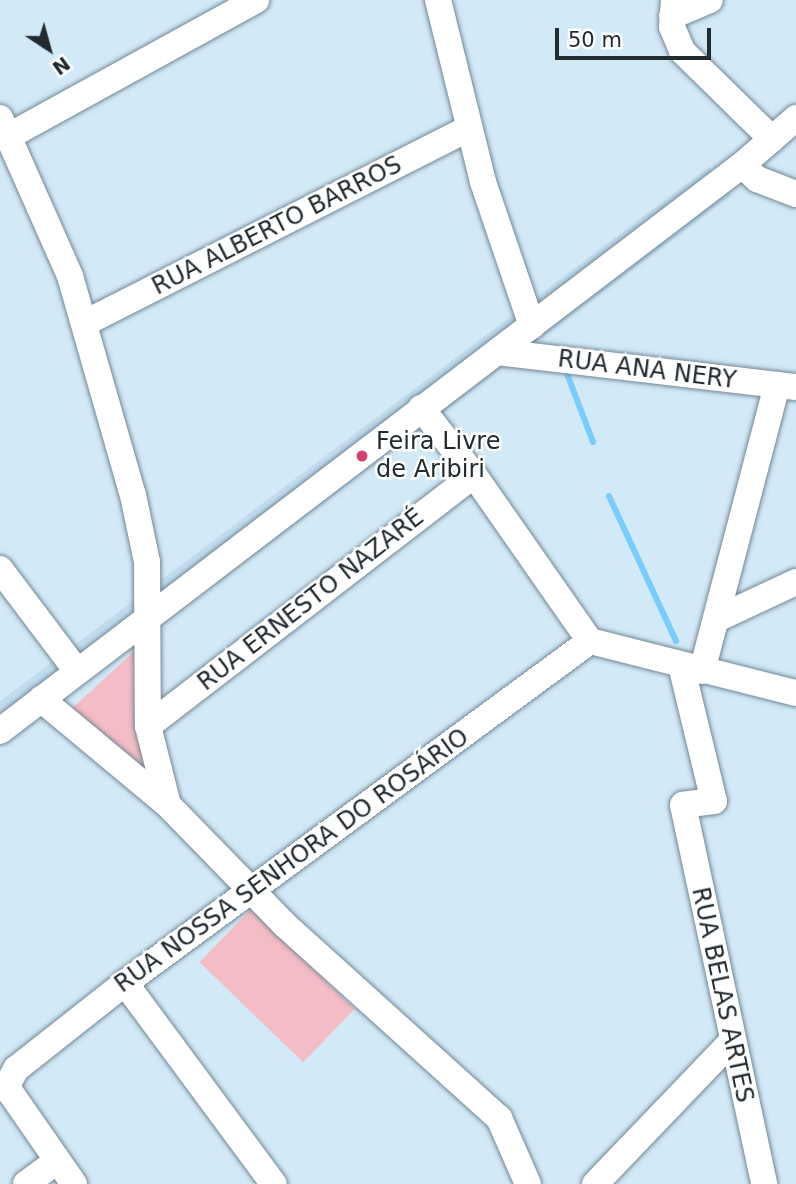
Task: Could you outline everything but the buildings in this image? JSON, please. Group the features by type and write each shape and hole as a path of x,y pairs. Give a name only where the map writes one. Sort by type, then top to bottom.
{"street":[{"path":"168,805 148,726 147,562 133,495 70,276 4,127 256,0"},
{"path":"438,0 469,128 532,326"},
{"path":"710,0 673,8 675,42 772,139"},
{"path":"0,731 742,165 796,118"},
{"name":"RUA ALBERTO BARROS","path":"85,323 469,128"},
{"path":"742,165 757,179 796,194"},
{"name":"RUA ANA NERY","path":"497,352 787,386"},
{"path":"692,668 719,618 787,386"},
{"path":"421,408 474,475 590,641 796,693"},
{"name":"RUA ERNESTO NAZARÉ","path":"148,726 474,475"},
{"path":"0,569 77,671"},
{"path":"719,618 796,582"},
{"name":"RUA NOSSA SENHORA DO ROSÁRIO","path":"57,1161 10,1092 8,1084 16,1069 125,983 590,641"},
{"name":"RUA BELAS ARTES","path":"692,668 714,801 682,805 730,1043 764,1184"},
{"path":"41,699 168,805 250,891 499,1118 528,1184"},
{"path":"129,775 146,776 155,758"},
{"path":"125,983 274,1184"},
{"path":"595,1184 730,1043"},
{"path":"26,1184 57,1161 74,1184"}],"shaded area":[{"name":"Feira Livre de Aribiri","path":"709,167 731,196 17,733 0,710 0,701"},
{"path":"140,646 150,765 134,771 67,713"},
{"path":"251,909 355,1009 303,1062 200,962"}],"waterway":[{"path":"566,371 593,442"},
{"path":"609,496 676,641"}],"place":[{"name":"Feira Livre de Aribiri","path":"362,456"}]}
